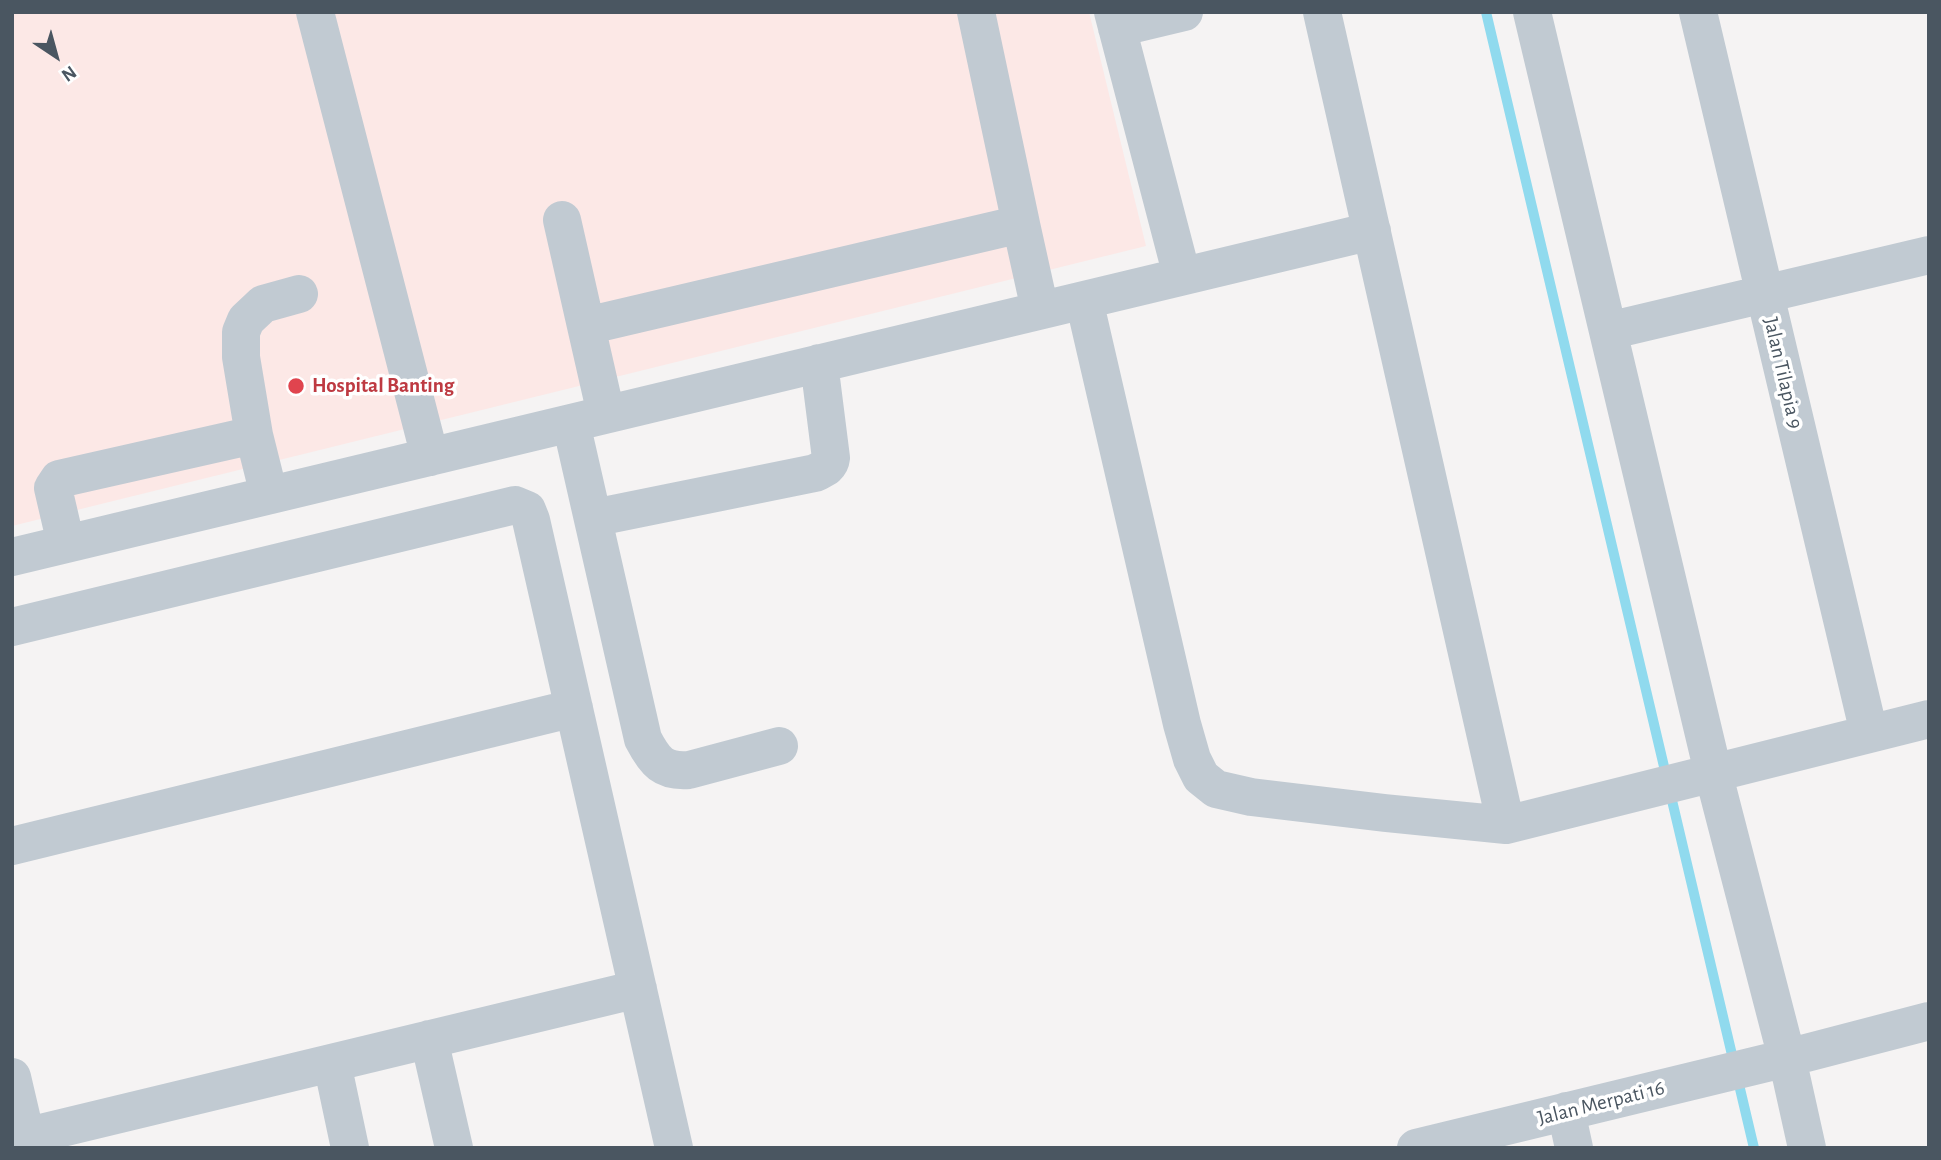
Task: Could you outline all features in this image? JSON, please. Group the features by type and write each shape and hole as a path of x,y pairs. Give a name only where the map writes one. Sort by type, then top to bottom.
{"street":[{"path":"315,12 430,457"},
{"path":"976,12 1040,310"},
{"path":"1182,276 1115,20 1184,12"},
{"path":"1322,12 1506,825"},
{"path":"1532,12 1713,772 1769,1062 1807,1148"},
{"name":"Jalan Tilapia 9","path":"1698,12 1869,733"},
{"path":"562,220 586,326 593,518 643,739 651,755 659,763 677,771 690,770 779,746"},
{"path":"586,326 1021,224"},
{"path":"12,557 1372,231"},
{"path":"1608,331 1929,255"},
{"path":"269,495 254,435 241,357 241,332 246,320 263,304 299,294"},
{"path":"1084,300 1182,724 1192,760 1201,777 1216,789 1251,797 1506,825 1929,719"},
{"path":"593,518 815,473 826,467 831,463 831,458 819,363"},
{"path":"66,544 53,488 59,479 254,435"},
{"path":"12,627 515,505 527,510 674,1148"},
{"path":"12,846 574,708"},
{"path":"12,1077 19,1138 638,989"},
{"name":"Jalan Merpati 16","path":"1416,1148 1929,1020"},
{"path":"429,1039 454,1148"},
{"path":"332,1063 350,1148"},
{"path":"1566,1111 1574,1148"}],"shaded area":[{"name":"Hospital Banting","path":"12,12 1089,12 1146,246 12,526"}],"waterway":[{"path":"1486,12 1754,1148"}],"place":[{"name":"Hospital Banting","path":"296,386"}]}
